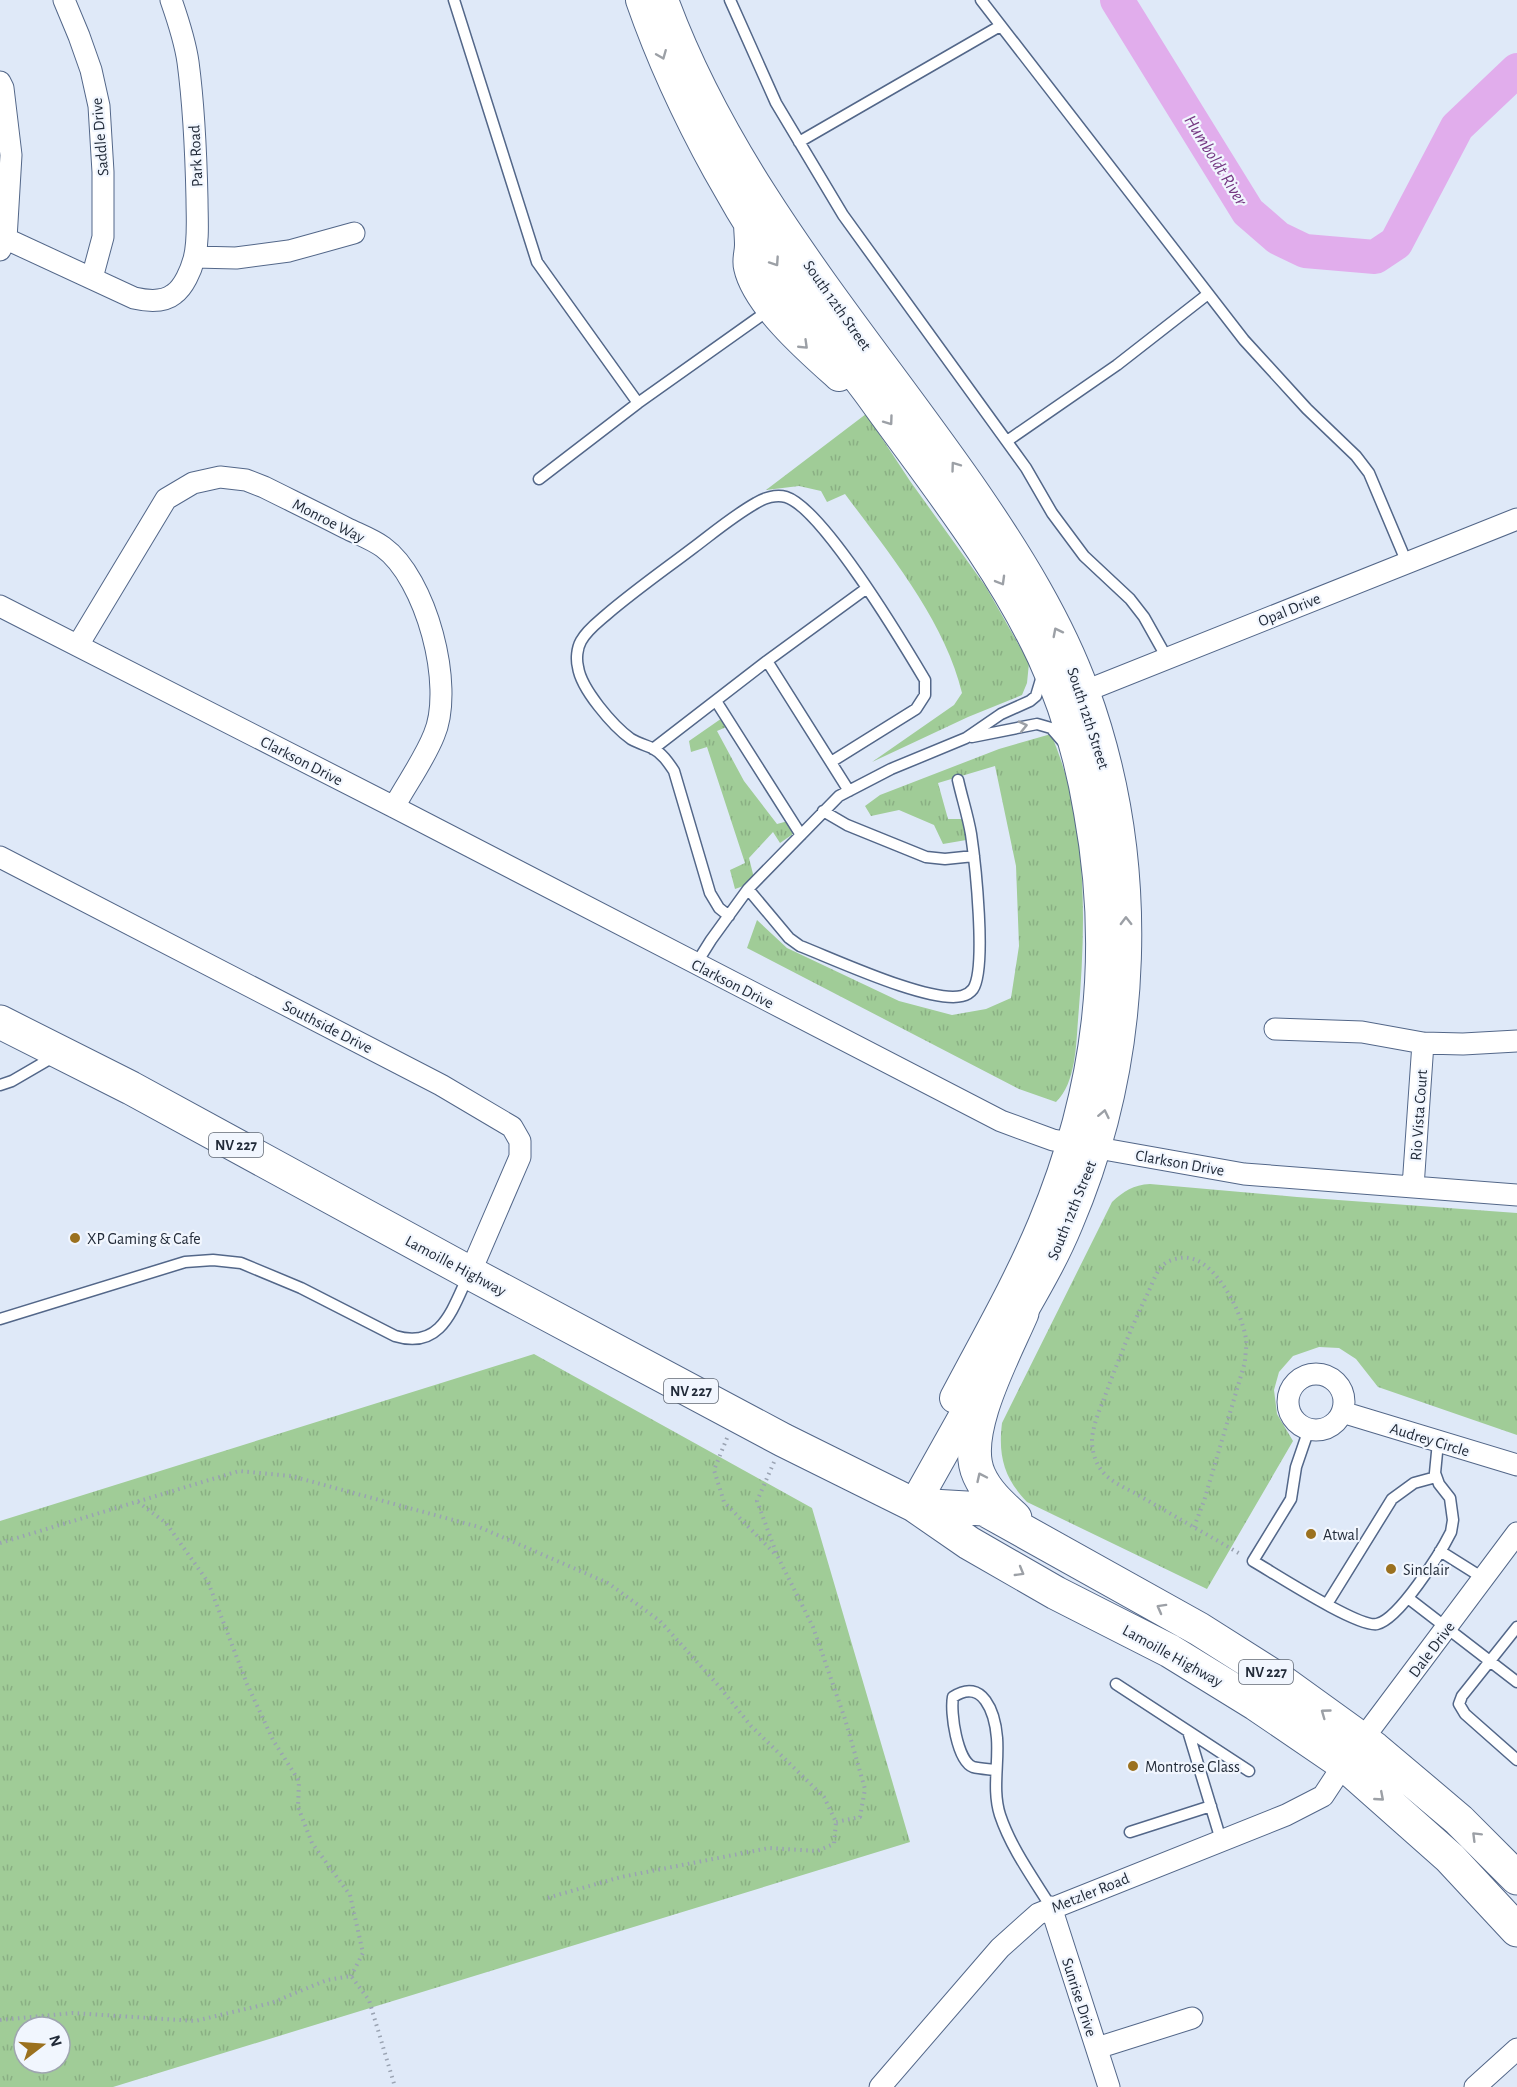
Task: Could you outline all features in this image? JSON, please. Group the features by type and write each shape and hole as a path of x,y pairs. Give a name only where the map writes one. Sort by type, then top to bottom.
{"main road":[{"name":"South 12th Street","path":"642,0 675,85 707,149 749,222 817,326 869,393 992,565 1042,655 1072,696 1079,762 1098,871 1103,933 1102,970 1084,1145 1066,1229 1053,1257 1022,1313 908,1502"},
{"name":"South 12th Street","path":"663,0 706,99 765,200 845,318 975,493 1048,614 1072,696 1112,793 1120,842 1126,914 1126,967 1121,1026 1112,1079 1084,1145 908,1502"},
{"path":"749,222 748,264 755,283 772,308 802,343 844,381 869,393"},
{"name":"Lamoille Highway","path":"0,1022 141,1094 783,1440 908,1502 969,1543 1056,1593 1170,1651 1256,1704 1353,1752 1459,1820 1517,1878"},
{"path":"1022,1313 991,1385 976,1428 974,1452 978,1472 990,1493 1018,1520 1106,1579"},
{"name":"Lamoille Highway","path":"908,1502 984,1509 1198,1629 1278,1679 1353,1752 1450,1858 1512,1918"}],"street":[{"name":"Saddle Drive","path":"63,0 91,70 99,106 103,172 103,237 92,278"},
{"name":"Park Road","path":"92,278 134,298 150,301 161,300 174,294 188,276 195,257 196,147 188,61 171,0"},
{"path":"0,82 3,88 11,155 2,242 92,278"},
{"path":"195,257 236,258 289,251 354,233"},
{"name":"Monroe Way","path":"78,645 166,499 193,483 220,477 246,480 373,541 382,546 403,566 421,598 442,686 442,707 435,735 394,807"},
{"name":"Opal Drive","path":"1072,696 1517,519"},
{"name":"Clarkson Drive","path":"0,606 1001,1121 1050,1140 1244,1174 1517,1195"},
{"name":"Southside Drive","path":"0,857 431,1079 512,1127 520,1141 520,1157 470,1273"},
{"path":"1275,1029 1362,1032 1423,1043 1463,1044 1517,1041"},
{"name":"Rio Vista Court","path":"1413,1187 1423,1043"},
{"path":"1323,1374 1332,1378 1339,1385 1344,1403 1342,1412 1332,1425 1317,1430 1309,1429 1300,1425 1293,1418 1288,1399 1291,1390 1296,1382 1304,1377 1323,1374"},
{"name":"Audrey Circle","path":"1342,1412 1517,1466"},
{"name":"Dale Drive","path":"1353,1752 1517,1533"},
{"name":"Metzler Road","path":"880,2087 1000,1948 1032,1919 1051,1907 1286,1815 1323,1796 1353,1752"},
{"name":"Sunrise Drive","path":"1051,1907 1109,2087"},
{"path":"1097,2048 1192,2018"},
{"path":"1475,2087 1517,2049"}],"lane":[{"path":"454,0 537,262 638,403"},
{"path":"674,0 706,99"},
{"path":"730,0 776,103 843,214 1026,468 1052,513 1084,556 1137,608 1167,658"},
{"path":"981,0 1264,363 1306,409 1356,456 1369,473 1407,563"},
{"path":"799,142 1000,26"},
{"path":"1006,441 1117,365 1208,294"},
{"path":"539,478 638,403 772,308"},
{"path":"729,916 719,908 710,893 674,771 664,757 653,749 634,741 614,725 581,679 577,653 581,641 590,629 626,598 744,510 771,496 784,496 797,502 820,524 867,588 925,680 925,695 916,709 831,762"},
{"path":"653,749 867,588"},
{"path":"696,964 748,889 839,796 891,769 966,738 1001,714 1036,696 1042,679 1042,655"},
{"path":"767,661 849,791"},
{"path":"716,701 801,835"},
{"path":"966,738 1030,724 1044,725 1051,728 1079,762"},
{"path":"748,889 789,938 800,946 926,994 960,996 969,993 975,987 978,970 980,936 978,885 971,833 958,780"},
{"path":"823,811 847,825 926,857 945,859 974,856"},
{"path":"0,1085 12,1081 61,1053"},
{"path":"0,1319 186,1262 213,1260 241,1263 267,1273 301,1287 395,1336 411,1341 426,1337 439,1329 450,1316 470,1273"},
{"path":"1309,1429 1296,1467 1291,1499 1253,1561 1365,1624 1375,1625 1389,1620 1408,1598 1452,1532 1454,1520 1450,1498 1438,1484 1435,1473 1438,1442"},
{"path":"1327,1604 1392,1499 1414,1483 1437,1478"},
{"path":"1440,1551 1484,1578"},
{"path":"1408,1598 1517,1682"},
{"path":"1517,1627 1462,1696 1460,1704 1465,1714 1517,1760"},
{"path":"1116,1684 1249,1771"},
{"path":"996,1770 972,1767 964,1760 951,1709 953,1697 960,1692 970,1690 979,1694 986,1701 997,1737 996,1803 1004,1828 1051,1907"},
{"path":"1188,1731 1221,1840"},
{"path":"1130,1832 1211,1806"}],"path":[{"path":"1194,1527 1204,1501 1245,1362 1246,1340 1228,1292 1202,1262 1188,1257 1165,1263 1158,1272 1133,1323 1093,1432 1092,1445 1102,1472 1109,1478 1194,1527 1253,1561"},
{"path":"736,1415 714,1470 724,1502 777,1556"},
{"path":"783,1440 757,1501 777,1556 813,1627 845,1719 865,1789 860,1817 836,1822"},
{"path":"0,1544 239,1471 291,1476 479,1527 608,1583 660,1621 718,1685 751,1726 824,1797 836,1822 834,1844 817,1851 769,1848 621,1877 547,1898"},
{"path":"138,1502 166,1524 208,1582 247,1684 268,1730 299,1781 298,1807 312,1843 350,1895 363,1953 351,1976"},
{"path":"0,2020 73,2013 195,2021 271,2003 327,1980 351,1976"},
{"path":"351,1976 369,2000 395,2087"}],"green space":[{"path":"866,414 910,481 986,587 1029,663 1027,683 1022,695 968,717 872,762 954,705 962,693 954,666 943,640 914,589 845,494 827,502 821,491 799,486 766,490"},
{"path":"725,716 731,725 717,731 744,781 777,824 788,821 793,834 780,843 773,832 749,858 755,882 735,889 730,870 745,863 707,747 691,752 689,741"},
{"path":"1051,734 1072,803 1082,875 1083,911 1081,984 1075,1052 1068,1085 1056,1102 1019,1089 747,948 757,920 787,948 899,1001 952,1015 986,1009 1011,998 1019,946 1016,866 995,766 938,783 948,819 962,819 972,839 943,844 934,825 899,810 871,816 865,806 880,795 999,749"},
{"path":"1150,1184 1517,1213 1517,1435 1378,1387 1356,1359 1339,1348 1319,1347 1293,1356 1279,1372 1274,1390 1277,1414 1293,1441 1207,1589 1027,1502 1013,1484 1004,1466 1001,1446 1002,1423 1112,1202 1129,1189"},
{"path":"534,1354 812,1508 910,1842 113,2087 0,2087 0,1521"}],"waterway":[{"name":"Humboldt River","path":"1117,0 1248,212 1278,238 1305,251 1375,257 1396,243 1457,127 1517,70"}],"place":[{"name":"XP Gaming & Cafe","path":"75,1238"},
{"name":"Atwal","path":"1311,1534"},
{"name":"Sinclair","path":"1391,1569"},
{"name":"Montrose Glass","path":"1133,1766"}]}
